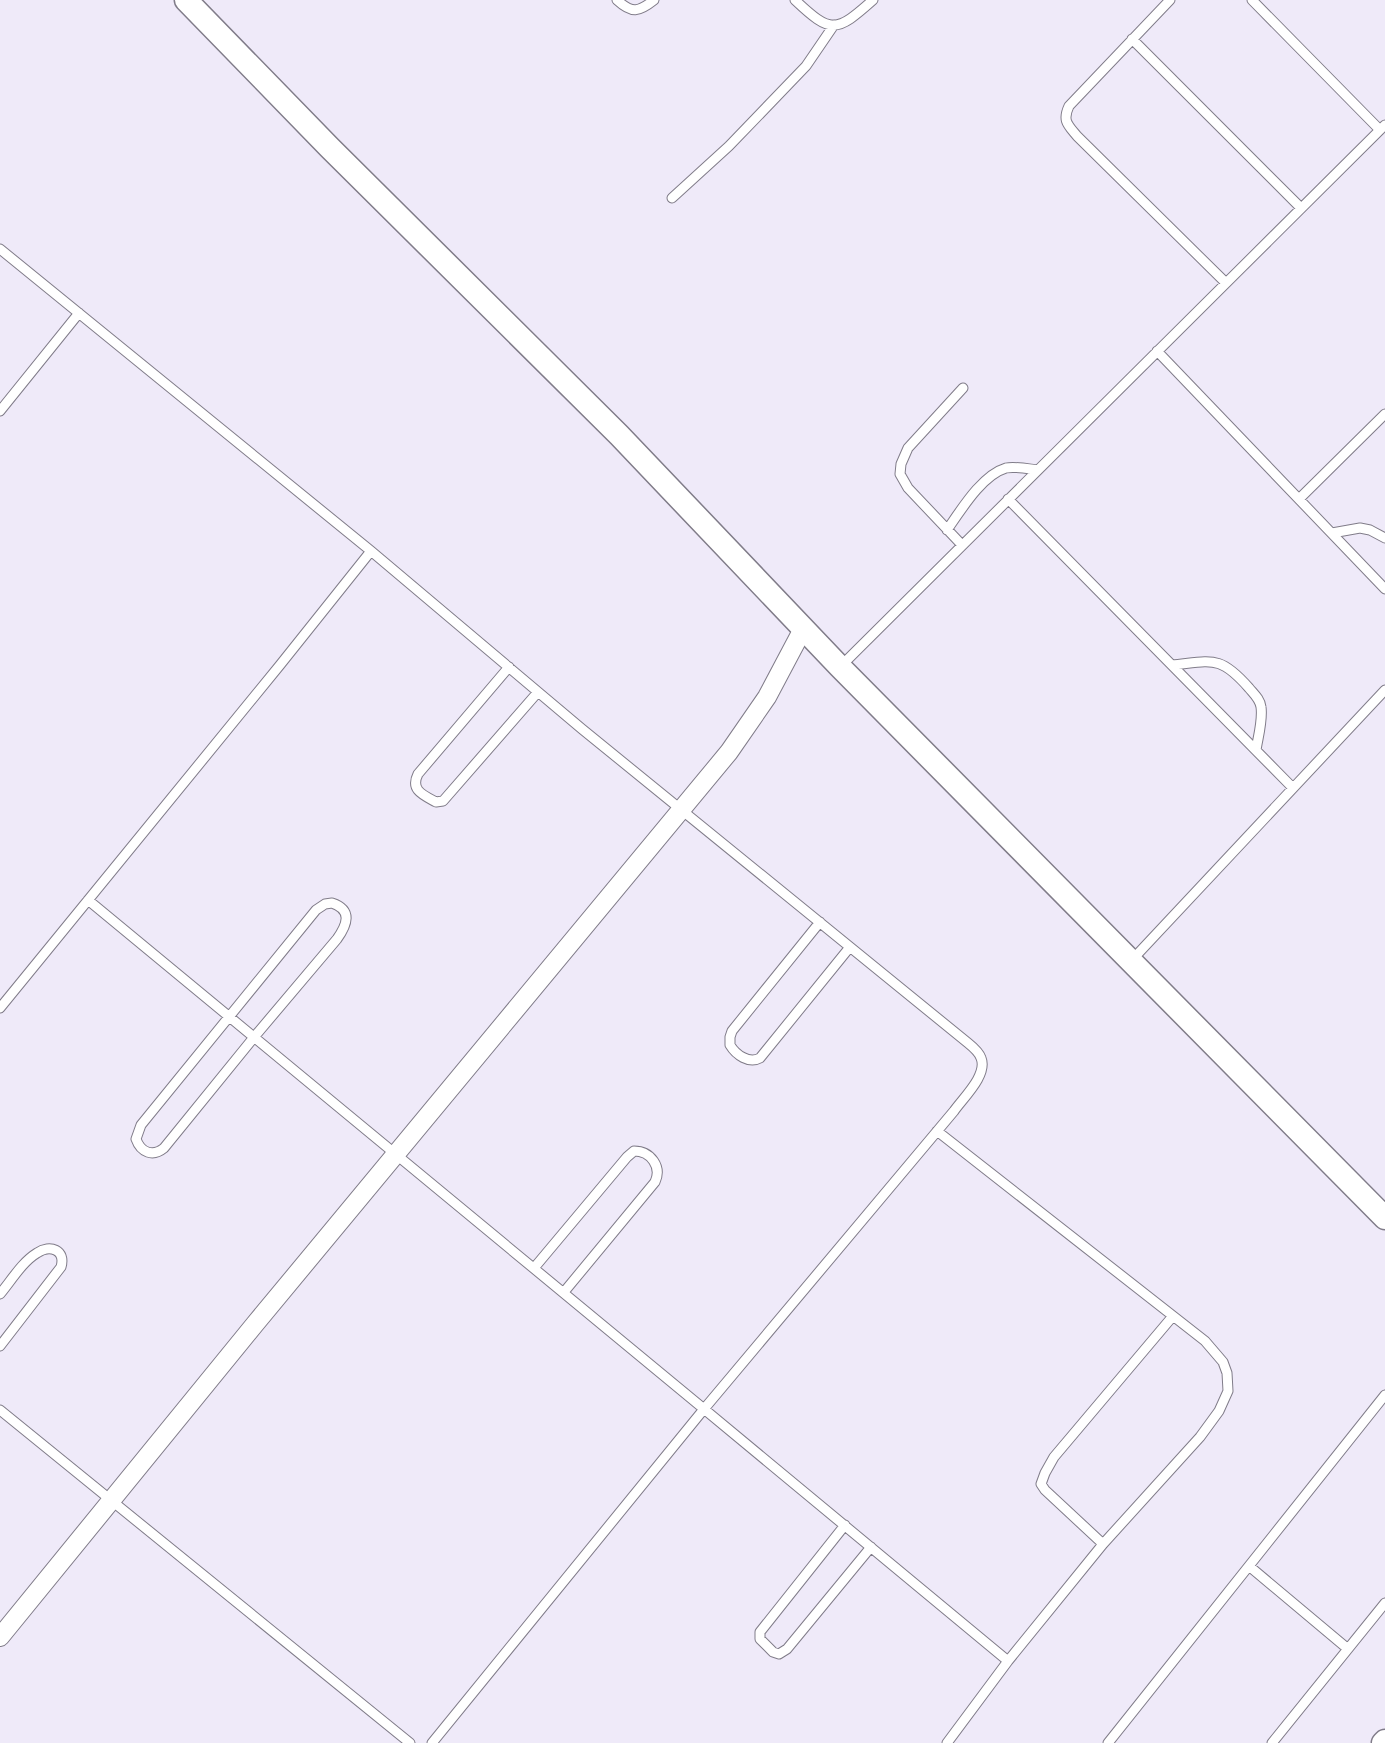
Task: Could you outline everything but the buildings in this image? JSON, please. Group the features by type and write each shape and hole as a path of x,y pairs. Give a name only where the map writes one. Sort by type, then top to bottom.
{"street":[{"path":"186,0 330,148 619,435 840,667 1385,1218"},
{"path":"0,1637 729,752 767,697 803,629"}],"lane":[{"path":"617,0 629,9 636,11 654,0"},
{"path":"795,0 821,22 834,25 844,24 873,0"},
{"path":"1170,0 1069,106 1065,114 1066,120 1077,136 1226,283"},
{"path":"840,667 1382,127 1252,0"},
{"path":"672,198 729,146 806,66 834,25"},
{"path":"1132,39 1301,208"},
{"path":"0,249 371,551 681,810 968,1043 981,1057 983,1070 979,1077 937,1131 704,1409 432,1743"},
{"path":"0,411 79,313"},
{"path":"1157,351 1385,588"},
{"path":"962,545 908,488 900,474 901,464 908,448 963,388"},
{"path":"1299,499 1385,414"},
{"path":"947,530 971,495 996,473 1008,468 1038,470"},
{"path":"1008,499 1293,788"},
{"path":"1332,534 1360,528 1370,530 1385,538"},
{"path":"0,1008 274,673 371,551"},
{"path":"1172,665 1214,661 1225,666 1238,676 1259,700 1261,708 1256,750"},
{"path":"509,667 418,774 415,781 415,787 418,791 436,802 444,801 538,692"},
{"path":"1131,961 1385,690"},
{"path":"88,900 255,1036 396,1155 1008,1661"},
{"path":"332,903 343,909 347,922 338,939 255,1036 164,1148 153,1154 143,1150 136,1139 141,1125 229,1015 316,910 332,903"},
{"path":"820,922 732,1031 730,1045 737,1054 751,1060 760,1058 850,947"},
{"path":"937,1131 1205,1341 1223,1362 1229,1383 1226,1398 1200,1437 1103,1544 1008,1661 947,1743"},
{"path":"534,1268 627,1157 634,1151 639,1151 650,1157 658,1169 655,1182 564,1292"},
{"path":"0,1294 38,1252 52,1249 62,1256 61,1267 0,1346"},
{"path":"1103,1544 1045,1490 1041,1484 1054,1457 1173,1316"},
{"path":"1108,1743 1385,1395"},
{"path":"0,1410 410,1743"},
{"path":"845,1525 760,1632 760,1639 769,1649 779,1654 787,1649 871,1547"},
{"path":"1249,1566 1348,1649"},
{"path":"1272,1743 1385,1603"}]}
